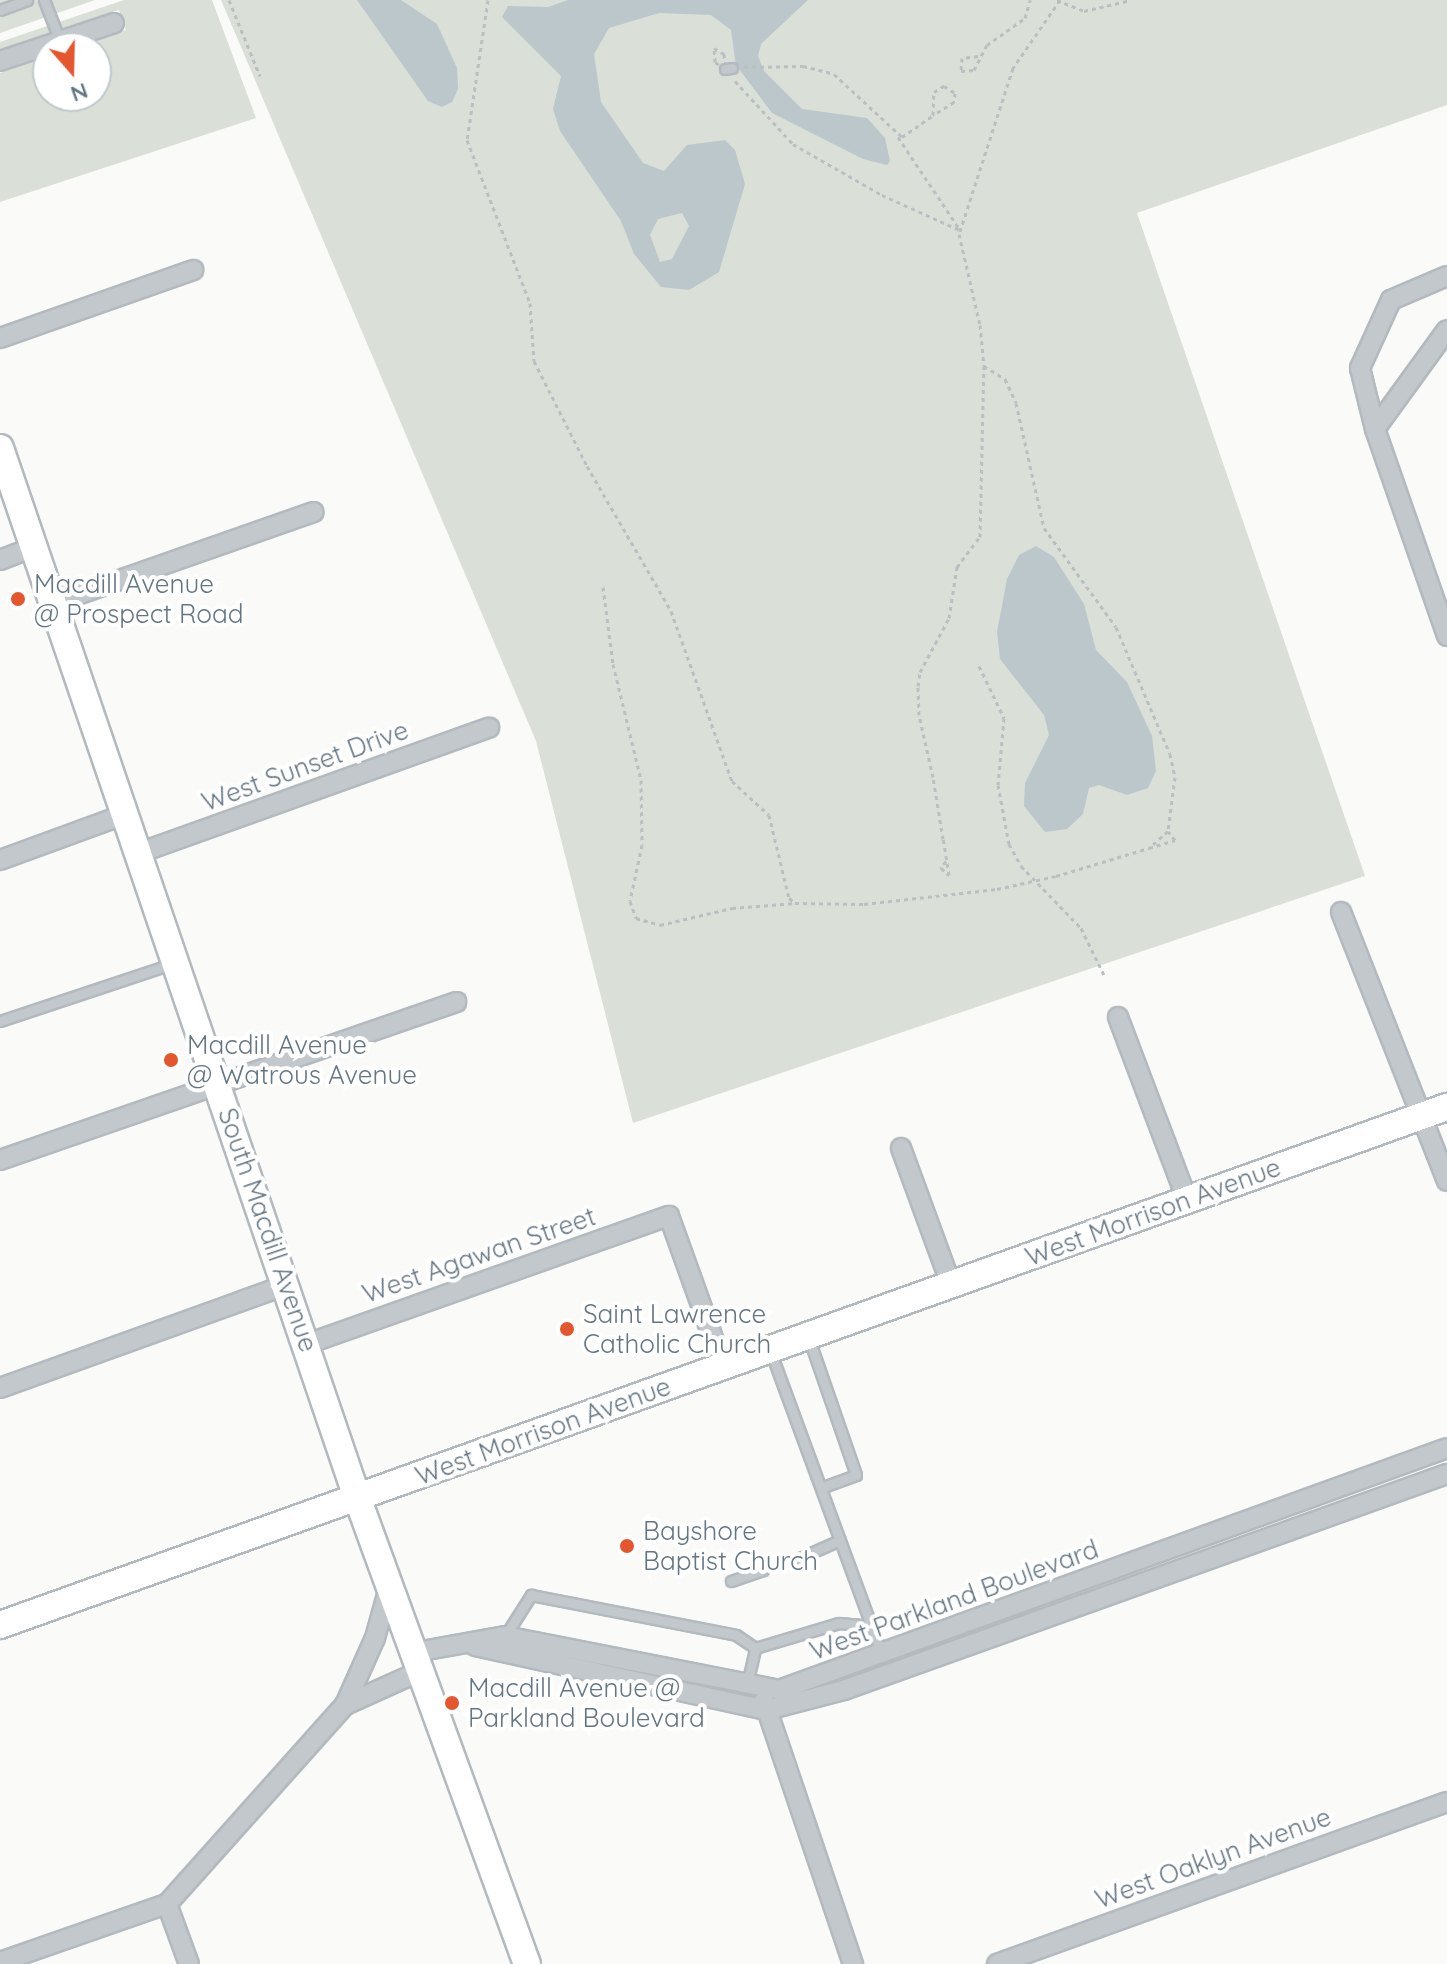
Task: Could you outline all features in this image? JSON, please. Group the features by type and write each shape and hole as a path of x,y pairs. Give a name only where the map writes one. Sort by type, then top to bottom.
{"street":[{"path":"87,32 114,23"},
{"path":"0,61 32,50"},
{"path":"0,338 193,270"},
{"path":"1447,276 1391,300 1370,338 1360,368 1375,429 1447,636"},
{"path":"1375,429 1447,330"},
{"name":"South Macdill Avenue","path":"0,448 357,1497 527,1964"},
{"path":"54,603 314,512"},
{"path":"0,560 34,547"},
{"name":"West Sunset Drive","path":"139,853 489,728"},
{"path":"0,860 126,814"},
{"path":"1341,912 1447,1181"},
{"path":"0,1160 456,1002"},
{"path":"1118,1017 1187,1200"},
{"name":"West Morrison Avenue","path":"0,1625 1447,1107"},
{"path":"901,1148 951,1285"},
{"name":"West Agawan Street","path":"307,1344 669,1216 723,1366"},
{"path":"0,1388 286,1285"},
{"name":"West Parkland Boulevard","path":"0,1962 167,1904 345,1705 419,1661 464,1644 505,1636 779,1690 883,1655 1447,1448"},
{"name":"West Parkland Boulevard","path":"464,1644 767,1710 821,1698 1447,1474"},
{"name":"West Parkland Boulevard","path":"345,1705 375,1638 390,1584"},
{"path":"754,1687 767,1710 853,1964"},
{"name":"West Oaklyn Avenue","path":"997,1964 1447,1802"},
{"path":"167,1904 189,1964"}],"lane":[{"path":"0,10 27,0"},
{"path":"44,0 56,32"},
{"path":"0,1021 176,962"},
{"path":"808,1336 856,1475 823,1487"},
{"path":"770,1350 883,1655"},
{"path":"795,1560 840,1540"},
{"path":"731,1581 763,1570"},
{"path":"505,1636 531,1595 736,1635 755,1648"},
{"path":"755,1648 839,1623 871,1626"},
{"path":"754,1687 755,1648"}],"path":[{"path":"229,0 260,76"},
{"path":"488,0 467,140 530,303 534,361 587,466 671,611 732,781 773,823 784,887 795,903"},
{"path":"978,56 962,58 961,71 974,70 978,56 1000,33 1025,18 1030,0"},
{"path":"960,230 1013,68 1059,0 1084,11 1131,0"},
{"path":"946,861 918,686 920,672 949,618 957,567 980,537 984,366 960,230 894,132 834,74 803,66 728,68 767,121 793,144 882,195 960,230"},
{"path":"894,132 908,137 954,102 950,87 934,92 933,115"},
{"path":"984,366 1005,379 1016,403 1049,541 1116,627 1150,702 1175,777 1168,831 1149,848"},
{"path":"603,587 613,664 641,780 642,845 630,901 636,918 660,925 732,908 795,903 864,904 1034,881 1175,840 1168,831"},
{"path":"979,666 1004,718 998,785 1009,844 1034,881 1081,928 1104,975"}],"shaded area":[{"path":"0,0 95,0 0,33"},
{"path":"124,0 212,0 256,118 0,202 0,73 32,62 32,112 112,112 112,35 126,30 119,10 54,32 32,32 32,39 0,50 0,42"},
{"path":"221,0 1447,0 1447,105 1137,213 1365,876 633,1123 536,741"},
{"path":"357,0 401,0 437,24 457,68 458,89 452,102 442,107 428,101"},
{"path":"568,0 808,0 761,44 758,56 764,71 802,109 867,118 885,138 890,161 887,165 863,159 772,113 736,65 731,30 711,15 659,13 609,28 594,54 601,102 643,163 664,171 687,145 725,140 735,150 745,184 719,272 689,290 661,287 634,254 621,221 560,131 553,109 561,76 502,17 508,6 548,7","holes":["682,213 689,226 672,259 660,262 650,235 658,219"]},
{"path":"1036,546 1054,557 1084,604 1096,650 1127,682 1152,736 1156,771 1148,788 1127,795 1099,785 1089,788 1083,814 1067,829 1045,832 1024,806 1025,783 1049,735 1044,715 1000,659 997,632 1007,579 1019,555"}],"place":[{"name":"Macdill Avenue @ Prospect Road","path":"18,599"},
{"name":"Macdill Avenue @ Watrous Avenue","path":"171,1060"},
{"name":"Saint Lawrence Catholic Church","path":"567,1329"},
{"name":"Bayshore Baptist Church","path":"627,1546"},
{"name":"Macdill Avenue @ Parkland Boulevard","path":"452,1703"}]}
